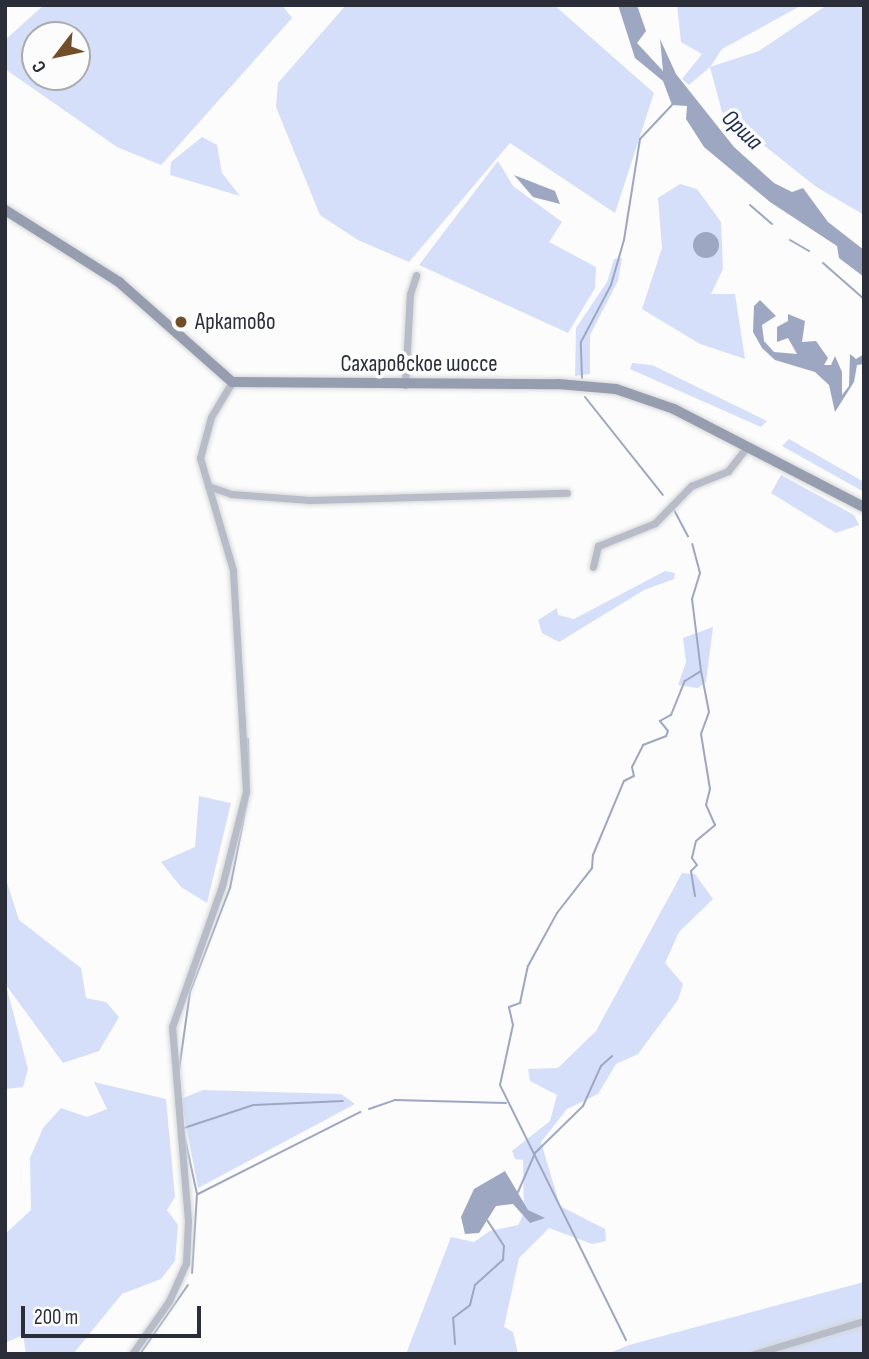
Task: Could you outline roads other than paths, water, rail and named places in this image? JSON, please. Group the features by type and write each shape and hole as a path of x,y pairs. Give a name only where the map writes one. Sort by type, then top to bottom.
{"main road":[{"path":"5,210 119,282 232,382"},
{"name":"Сахаровское шоссе","path":"232,382 606,387 665,405 864,507"}],"street":[{"path":"405,386 410,294 416,275"},
{"path":"132,1354 183,1276 188,1251 172,1027 222,886 246,791 233,570 208,486 201,473 201,441 232,382"},
{"path":"593,567 598,546 635,535 691,486 728,471 747,447"},
{"path":"208,486 231,494 310,500 567,493"},
{"path":"754,1354 864,1321"}],"waterway":[{"path":"582,378 581,342 611,285 624,240 640,139 672,105"},
{"path":"750,205 772,224"},
{"path":"790,240 809,251"},
{"path":"823,263 864,299"},
{"path":"585,397 663,495"},
{"path":"674,510 688,536"},
{"path":"626,1340 500,1085 513,1025 509,1007 520,1003 528,966 557,913 592,868 593,855 624,781 634,776 632,767 643,745 666,736 668,731 660,721 671,715 685,681 701,671 692,599 700,573 692,544"},
{"path":"695,896 691,871 697,865 692,858 696,841 715,825 706,805 710,789 701,734 709,712 701,671"},
{"path":"248,739 249,783"},
{"path":"179,1070 190,992 230,888 249,792"},
{"path":"518,1192 535,1153 583,1106 601,1066 612,1056"},
{"path":"369,1109 395,1100 506,1103"},
{"path":"184,1128 253,1105 343,1101"},
{"path":"198,1194 360,1112"},
{"path":"184,1134 197,1194 192,1273"},
{"path":"455,1344 453,1318 470,1305 475,1285 503,1260 504,1246 488,1221"},
{"path":"140,1354 188,1285"}],"place":[{"name":"Аркатово","path":"181,322"}],"water label":[{"name":"Орша","path":"742,130"}]}
